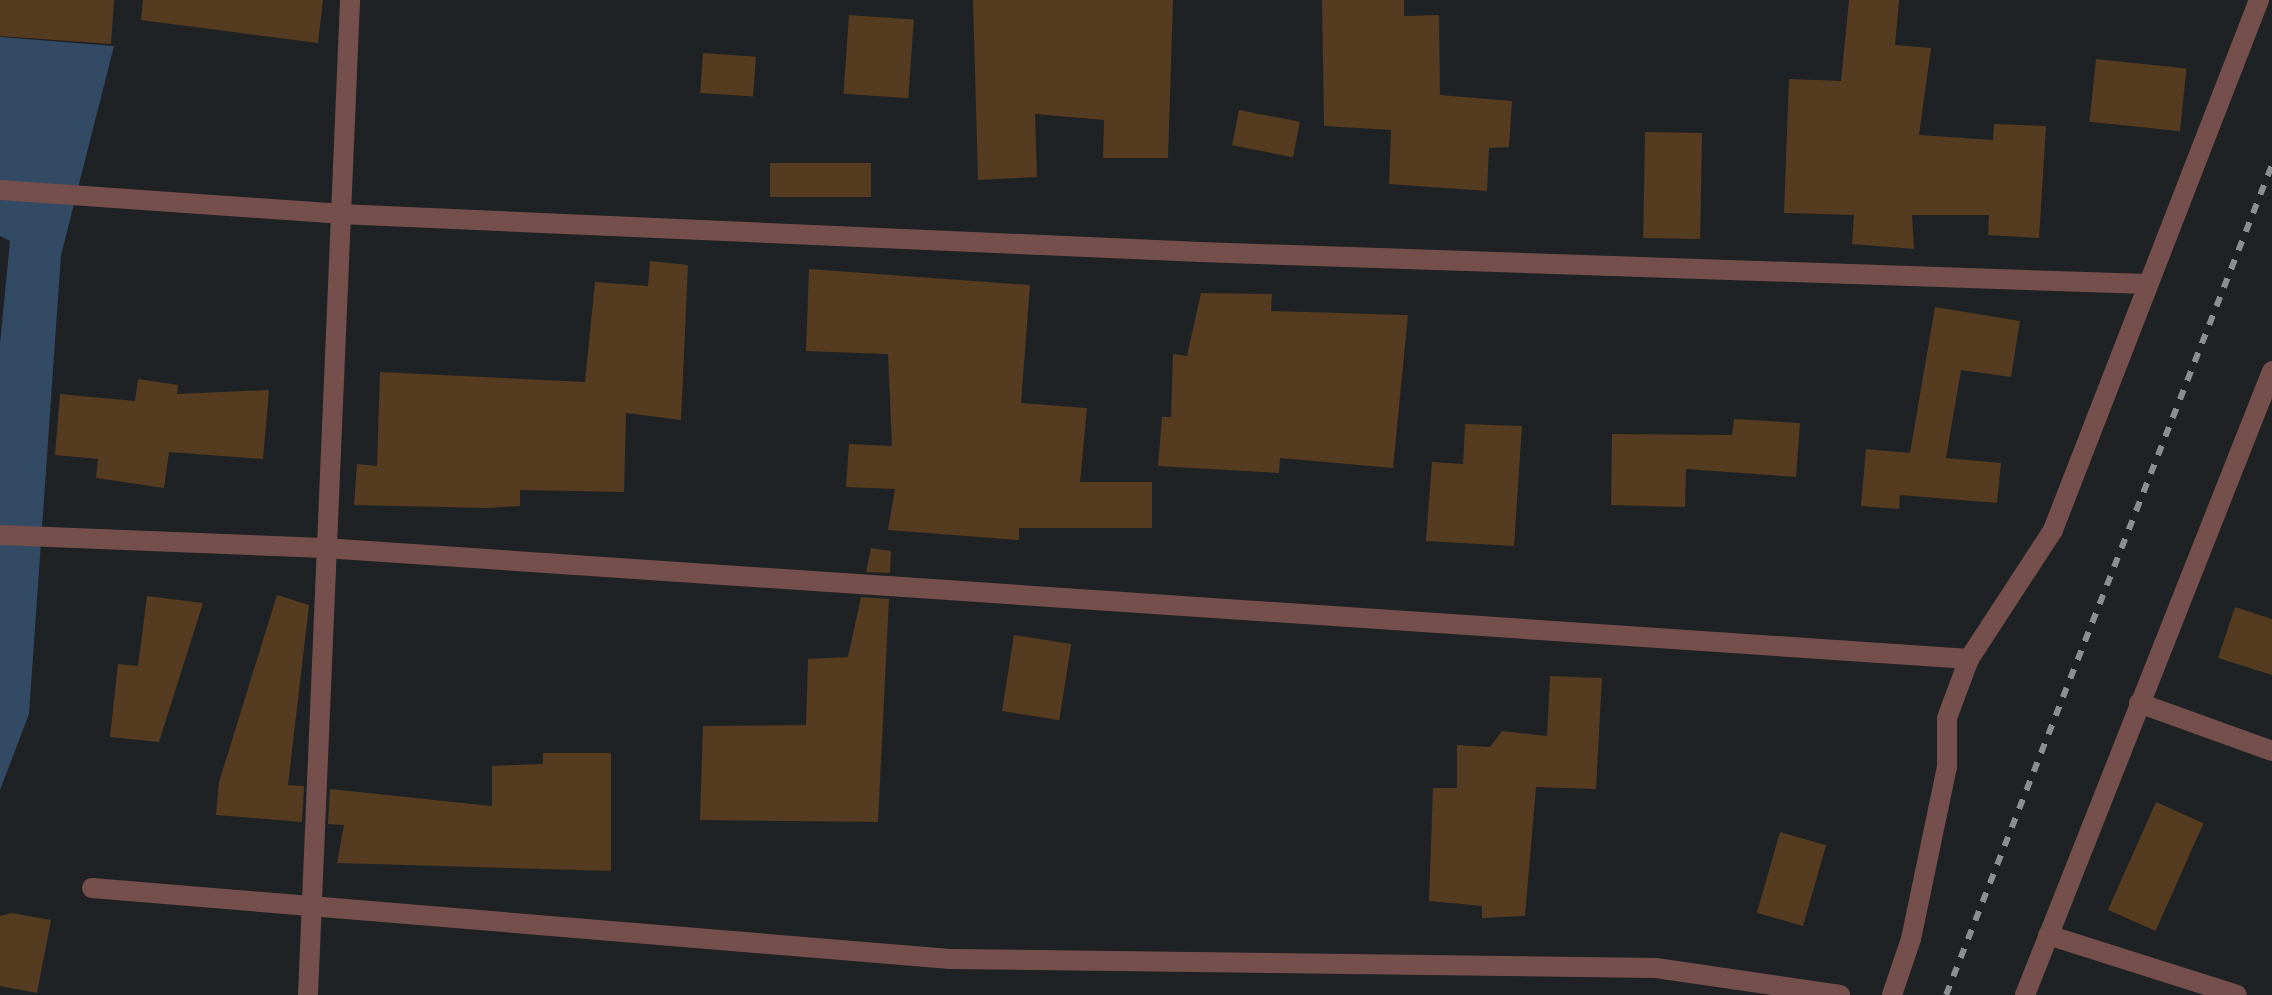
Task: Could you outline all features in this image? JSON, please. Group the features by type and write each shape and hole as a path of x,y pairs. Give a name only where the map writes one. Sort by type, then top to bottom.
{"street":[{"path":"308,995 324,548 350,0"},
{"path":"1892,995 1911,939 1947,767 1947,718 1969,659 2053,530 2259,0"},
{"path":"0,190 340,214 2147,284"},
{"path":"2025,995 2272,371"},
{"path":"0,535 324,548 1969,659"},
{"path":"2139,703 2272,751"},
{"path":"92,888 311,901 950,959 1656,968 1840,995"},
{"path":"2048,935 2237,995"}],"shaded area":[{"path":"0,37 114,46 61,255 29,714 0,790 0,344 10,241 0,236"}],"building":[{"path":"0,0 114,0 111,44 0,36"},
{"path":"143,0 323,0 318,43 141,20"},
{"path":"973,0 1173,0 1168,158 1103,158 1104,120 1035,114 1037,177 978,180"},
{"path":"1322,0 1404,0 1404,16 1439,15 1440,95 1512,101 1509,147 1489,148 1487,191 1389,184 1391,130 1324,126"},
{"path":"1849,0 1899,0 1895,45 1931,48 1919,135 1993,140 1994,124 2046,126 2039,238 1988,235 1989,215 1912,215 1914,249 1852,244 1854,215 1784,213 1789,79 1841,81"},
{"path":"849,15 914,20 908,98 843,94"},
{"path":"703,53 756,57 753,97 700,93"},
{"path":"2096,59 2187,69 2180,131 2089,122"},
{"path":"1239,110 1300,122 1293,157 1232,145"},
{"path":"1645,132 1702,133 1700,239 1643,238"},
{"path":"770,163 871,163 871,197 770,197"},
{"path":"650,261 688,265 681,420 626,413 624,492 520,490 520,506 487,508 354,505 357,464 377,466 380,372 585,382 595,282 648,286"},
{"path":"809,269 1030,285 1021,403 1087,408 1080,482 1152,482 1152,528 1019,528 1019,540 888,530 895,489 846,487 849,444 892,446 888,354 806,351"},
{"path":"1201,293 1272,294 1271,311 1408,315 1393,468 1280,458 1279,473 1158,466 1162,417 1171,417 1173,354 1187,356"},
{"path":"1935,307 2020,321 2011,377 1961,370 1946,458 2001,463 1997,503 1900,495 1899,509 1861,506 1866,449 1910,453"},
{"path":"138,379 178,385 177,394 269,390 263,459 169,452 164,488 96,478 98,459 55,455 60,394 135,401"},
{"path":"1734,419 1800,423 1796,477 1686,469 1685,507 1611,505 1612,434 1732,435"},
{"path":"1465,424 1522,426 1514,546 1426,541 1432,462 1463,464"},
{"path":"871,548 891,551 890,573 866,572"},
{"path":"277,595 309,605 288,785 304,786 302,822 216,815 219,782"},
{"path":"147,596 203,603 159,742 110,737 118,664 138,666"},
{"path":"861,597 889,599 878,822 700,820 703,726 806,725 808,659 848,657"},
{"path":"2235,607 2272,619 2272,675 2218,658"},
{"path":"1014,635 1071,644 1059,720 1002,711"},
{"path":"1550,676 1602,678 1596,789 1536,787 1525,916 1482,918 1482,906 1429,901 1433,788 1457,788 1457,745 1490,747 1502,731 1547,736"},
{"path":"543,753 611,753 611,871 337,863 344,825 328,824 330,789 492,806 492,766 543,764"},
{"path":"2156,802 2204,823 2156,931 2108,910"},
{"path":"1780,832 1826,845 1803,926 1757,913"},
{"path":"12,913 51,920 37,993 0,986 0,916"}],"railway":[{"path":"1946,995 2272,165"}]}
